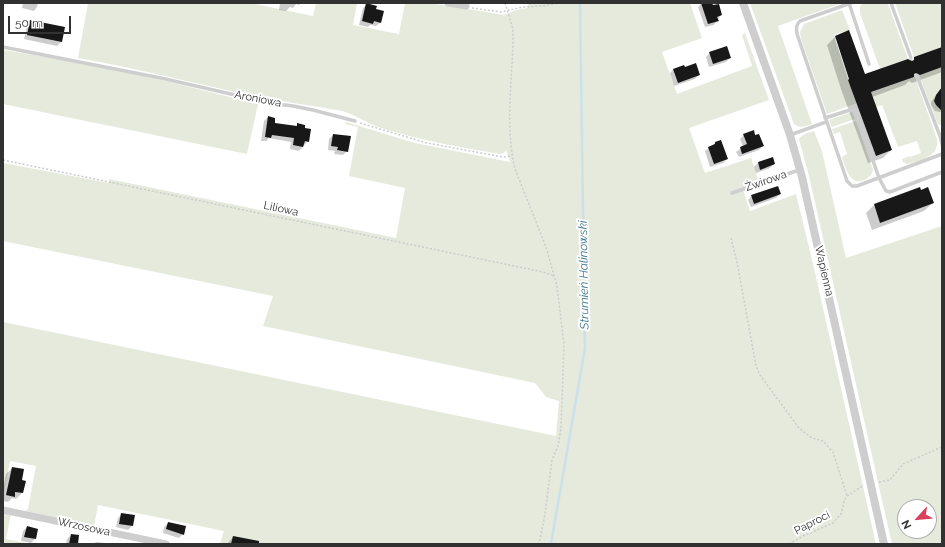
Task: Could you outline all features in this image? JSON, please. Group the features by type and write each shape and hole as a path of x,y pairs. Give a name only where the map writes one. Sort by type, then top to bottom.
{"street":[{"path":"448,3 466,6"},
{"name":"Wapienna","path":"743,3 790,135 800,169 884,544"},
{"name":"Wrzosowa","path":"3,510 166,544"}],"lane":[{"path":"869,64 850,3 800,21 797,25 796,34 825,120 849,184 852,186 857,186 942,154"},
{"path":"891,3 911,58"},
{"name":"Aroniowa","path":"3,47 161,78 270,103 312,110 355,121"},
{"path":"917,76 941,135 942,144"},
{"path":"790,135 850,110 854,110 856,111 884,190 888,192 942,172"},
{"name":"Żwirowa","path":"732,193 800,169"}],"path":[{"path":"505,3 513,29 510,110 512,156 515,169 546,247 557,286 564,344 563,408 561,428 558,446 552,460 545,514 539,544"},
{"path":"466,6 496,12 522,7 559,3"},
{"path":"355,121 427,143 503,157 512,156"},
{"name":"Liliowa","path":"3,160 543,272 554,276"},
{"path":"731,238 738,262 756,366 760,376 799,428 812,438 823,441 833,452 846,496 859,487 871,483 890,480 903,464 942,447"},
{"name":"Paproci","path":"789,544 838,519 846,496"}],"shaded area":[{"path":"88,3 250,3 313,16 316,3 357,3 353,25 399,34 405,3 430,3 504,15 516,10 528,8 528,3 690,3 702,38 662,52 677,94 752,66 742,35 745,33 769,100 689,128 705,173 751,158 760,185 743,190 750,211 796,194 876,544 220,544 224,531 98,505 94,526 25,511 28,509 36,466 10,461 3,498 3,322 556,436 559,401 546,397 535,383 263,326 273,296 3,241 3,163 109,183 109,179 396,238 405,188 349,176 358,127 345,124 346,122 415,143 510,162 506,150 504,153 500,154 439,143 378,127 342,111 261,97 78,58"},
{"path":"750,3 842,3 778,26 812,124 800,127 794,124"},
{"path":"863,3 888,4 908,59 880,69 860,13 860,6"},
{"path":"895,3 941,3 942,47 914,57"},
{"path":"842,10 850,30 834,35 857,103 827,114 801,39 800,32 804,24"},
{"path":"3,50 109,67 258,104 247,154 3,104"},
{"path":"942,67 942,126 937,122 919,75"},
{"path":"915,77 937,139 937,145 932,154 928,157 907,164 903,162 902,159 921,153 917,141 898,147 882,105 876,107 871,92"},
{"path":"852,112 855,119 832,127 829,120"},
{"path":"856,121 873,170 871,175 865,180 859,181 851,178 848,173 842,157 847,154 840,132 834,134 832,129"},
{"path":"814,131 822,151 846,258 942,226 942,544 892,544 809,176 799,139 803,135"},
{"path":"3,512 11,514 6,539 31,544 3,544"}],"building":[{"path":"366,3 377,6 376,9 384,11 381,23 374,21 373,24 362,21"},
{"path":"701,3 712,3 713,5 719,4 722,15 717,17 719,21 708,24"},
{"path":"30,20 65,27 62,42 27,35"},
{"path":"849,30 865,74 908,59 912,61 914,60 914,57 942,47 942,67 920,75 916,73 914,74 914,77 871,92 892,150 876,156 848,80 849,79 835,36"},
{"path":"727,46 731,58 713,64 709,52"},
{"path":"696,63 700,75 678,83 673,69"},
{"path":"942,87 942,111 934,101 936,95"},
{"path":"268,116 275,118 275,123 297,126 297,123 305,125 305,128 311,129 309,142 305,141 303,147 293,145 294,138 272,135 271,138 265,137"},
{"path":"754,130 755,135 759,134 764,146 742,154 740,147 747,144 743,134"},
{"path":"333,134 351,136 348,152 337,150 338,147 331,146"},
{"path":"721,140 728,159 714,164 708,147"},
{"path":"773,157 775,164 760,170 758,162"},
{"path":"778,186 781,194 754,204 751,195"},
{"path":"920,187 921,190 928,187 934,203 880,223 874,204"},
{"path":"12,467 24,469 22,480 26,481 23,493 15,492 15,497 6,495"},
{"path":"121,513 135,515 133,526 119,524"},
{"path":"168,522 186,526 184,535 166,529"},
{"path":"27,526 38,529 36,539 24,537"},
{"path":"71,534 79,535 78,544 69,544"},
{"path":"233,536 259,541 259,544 231,544"}],"waterway":[{"name":"Strumień Halinowski","path":"551,544 585,348 580,3"}]}
